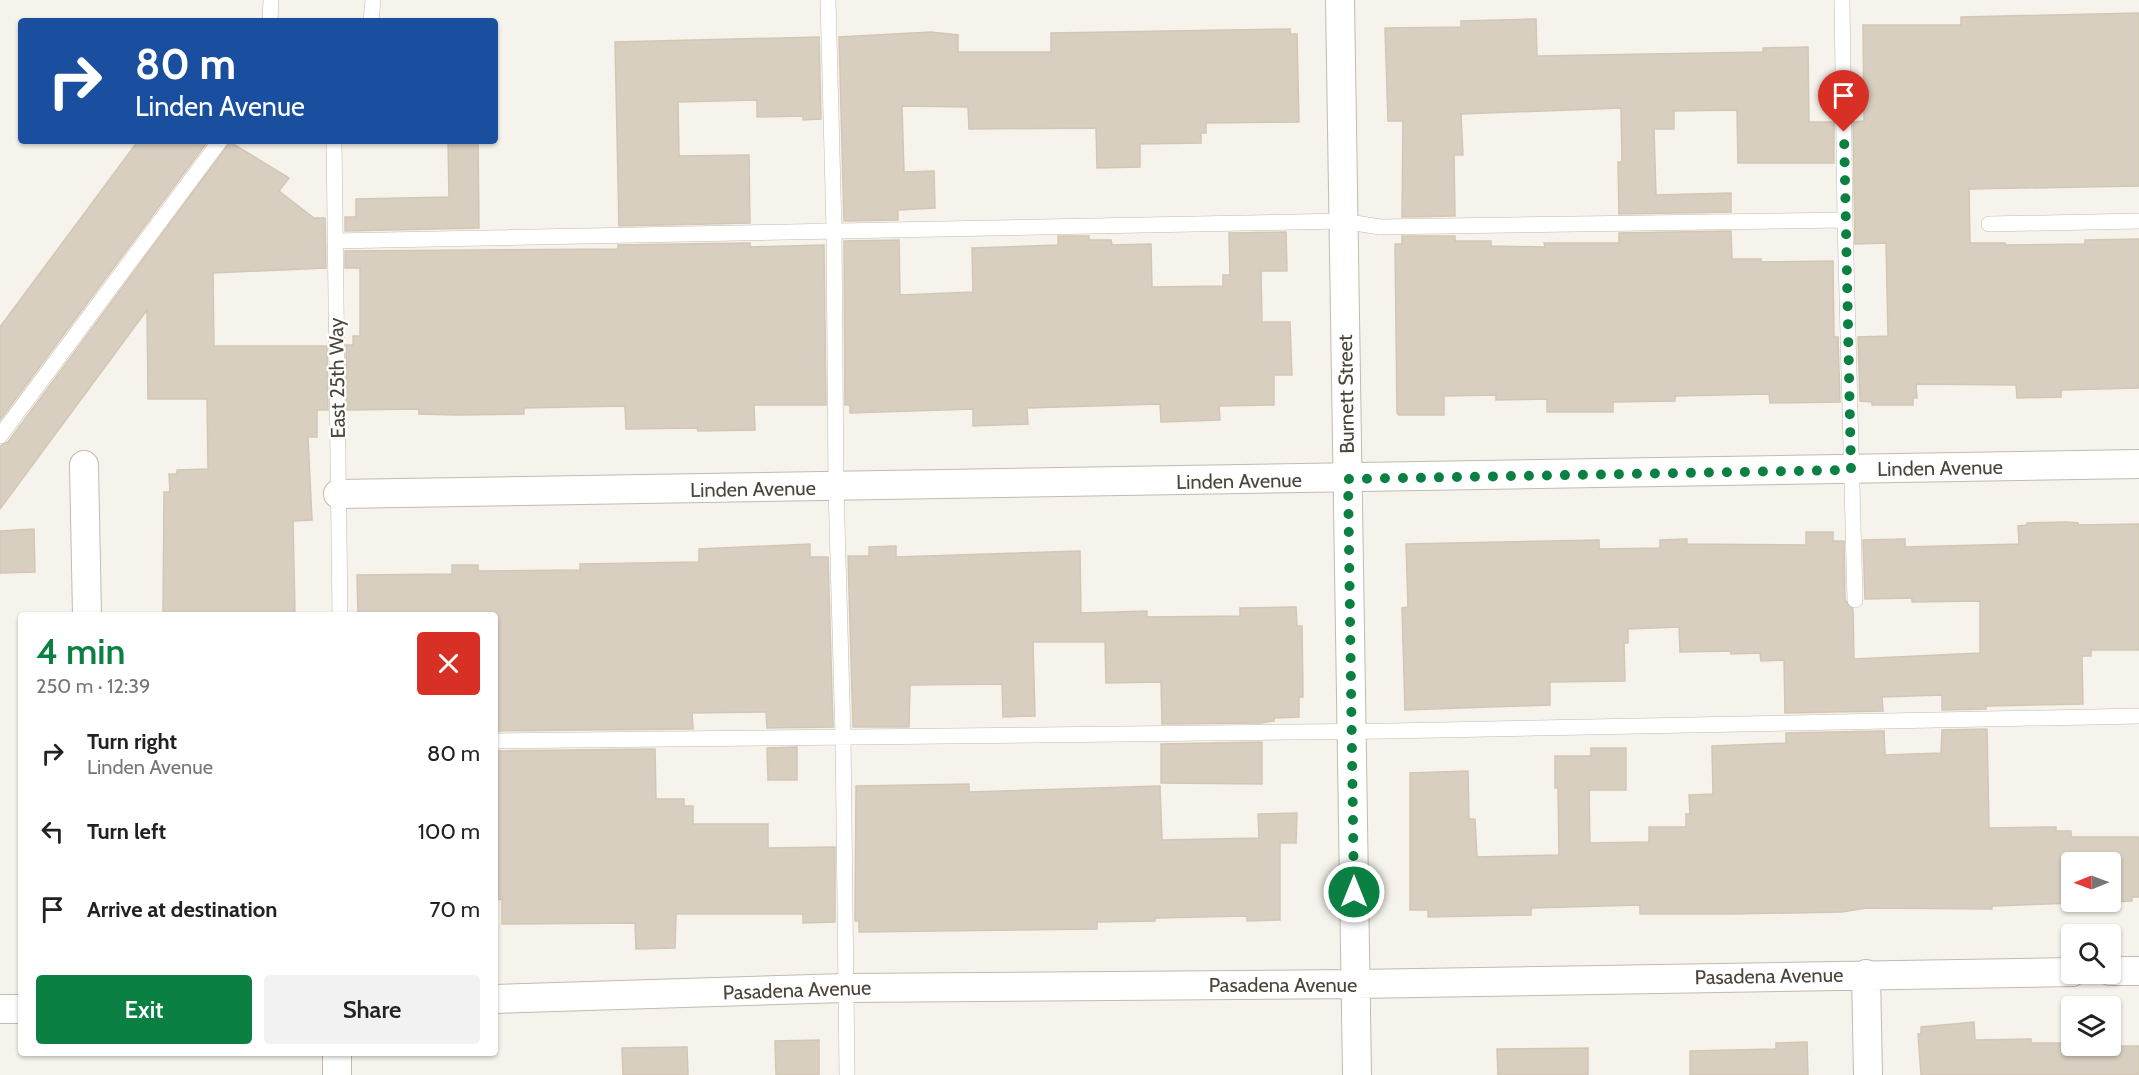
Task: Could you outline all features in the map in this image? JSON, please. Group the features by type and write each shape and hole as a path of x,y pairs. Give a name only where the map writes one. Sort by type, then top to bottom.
{"street":[{"name":"Burnett Street","path":"1340,0 1357,1075"},
{"name":"Linden Avenue","path":"338,494 836,488 2139,464"},
{"path":"84,465 87,612"},
{"path":"2121,971 2139,971"},
{"name":"Pasadena Avenue","path":"498,999 845,988 1355,984 2061,972"},
{"path":"1866,974 1868,1075"},
{"path":"0,1009 18,1009"},
{"path":"337,1056 338,1075"}],"lane":[{"path":"270,18 271,0"},
{"path":"371,18 373,0"},
{"path":"828,0 834,229 836,488 843,736 847,1075"},
{"path":"1842,0 1855,600"},
{"path":"0,436 218,144"},
{"name":"East 25th Way","path":"334,144 340,612"},
{"path":"335,241 834,229 1342,221 1380,227 1845,220"},
{"path":"1989,224 2139,220"},
{"path":"498,741 2139,716"}],"building":[{"path":"2139,13 2139,186 1969,189 1970,243 2085,244 2085,240 2139,239 2139,388 2061,390 2061,397 2017,398 2016,385 1916,384 1917,398 1913,398 1913,405 1872,405 1872,402 1860,401 1858,337 1888,336 1886,243 1855,244 1853,122 1864,121 1863,25 1961,25 1961,17"},
{"path":"1536,19 1537,56 1763,52 1763,48 1808,47 1809,122 1834,122 1834,163 1738,163 1737,110 1674,111 1674,129 1654,129 1656,195 1731,193 1731,212 1619,214 1618,162 1622,162 1621,108 1461,114 1463,155 1454,155 1455,216 1402,217 1403,121 1388,121 1385,28 1461,27 1461,21"},
{"path":"1290,29 1290,34 1297,34 1299,122 1206,123 1206,133 1201,133 1201,143 1140,144 1140,167 1097,168 1096,128 969,129 968,107 902,106 904,172 934,171 935,208 898,210 898,220 844,221 839,37 931,32 958,35 958,52 1051,52 1051,33"},
{"path":"819,37 821,119 803,120 803,116 757,117 757,100 678,102 679,156 749,155 750,223 619,226 615,42"},
{"path":"136,144 206,144 0,420 0,327"},
{"path":"229,144 233,144 289,178 279,191 314,218 325,218 326,268 213,273 214,346 327,346 328,410 317,410 317,437 308,437 312,520 293,521 295,612 163,612 164,492 170,492 169,474 177,474 177,470 208,469 207,399 148,399 147,310 0,509 0,446 8,442"},
{"path":"448,144 478,144 479,228 345,231 345,217 356,217 356,199 449,197"},
{"path":"1731,231 1732,259 1761,259 1761,262 1833,261 1834,337 1838,337 1840,402 1770,403 1769,394 1675,396 1675,401 1613,402 1613,412 1547,412 1547,399 1496,400 1496,395 1444,396 1444,415 1399,415 1397,413 1395,244 1402,244 1402,236 1455,236 1455,241 1491,241 1491,246 1545,247 1544,243 1619,243 1619,233"},
{"path":"1286,232 1287,271 1261,271 1262,322 1290,322 1292,375 1274,375 1274,405 1219,406 1220,420 1161,422 1160,404 1027,408 1028,424 973,426 973,409 850,413 850,405 845,405 844,241 899,240 900,295 973,292 972,248 1058,245 1058,236 1089,236 1089,240 1111,240 1112,245 1151,244 1152,287 1223,286 1223,275 1230,275 1229,233"},
{"path":"750,243 750,247 824,245 826,405 754,405 755,430 698,431 697,428 626,429 625,406 524,408 524,414 458,415 419,414 419,409 347,410 346,345 353,345 353,336 360,336 360,268 345,268 345,251 618,249 618,245"},
{"path":"2027,523 2078,523 2078,525 2139,524 2139,650 2091,650 2091,656 2082,656 2083,704 1986,706 1986,709 1942,710 1942,695 1882,697 1883,711 1785,713 1784,660 1761,661 1760,653 1680,652 1679,627 1628,629 1628,643 1624,643 1625,681 1550,682 1550,705 1405,710 1402,608 1408,607 1406,544 1599,540 1599,549 1660,548 1660,540 1687,539 1687,544 1806,545 1806,532 1833,532 1833,541 1844,541 1845,600 1853,609 1854,659 1980,653 1980,601 1912,602 1912,598 1865,599 1863,540 1905,539 1905,547 2019,544 2018,526 2027,525"},
{"path":"34,529 35,572 0,573 0,531"},
{"path":"810,544 810,557 828,557 833,727 767,728 766,712 692,713 693,729 498,731 498,612 358,612 357,575 452,574 452,565 478,565 478,571 580,570 580,564 699,562 699,549"},
{"path":"896,546 896,557 1080,551 1081,613 1147,611 1147,617 1240,616 1240,608 1296,607 1297,626 1302,626 1303,697 1299,697 1299,717 1274,718 1274,721 1261,723 1162,724 1161,682 1106,683 1105,642 1033,642 1035,716 1003,717 1002,684 910,685 909,727 853,727 848,556 869,556 869,547"},
{"path":"1987,729 1989,828 2056,827 2056,831 2071,831 2071,837 2139,837 2139,897 2132,897 2132,901 2121,902 2121,852 2061,852 2061,904 1992,906 1992,909 1866,908 1842,912 1730,914 1640,914 1640,905 1531,908 1531,915 1428,917 1428,910 1410,910 1410,773 1468,771 1469,819 1475,819 1477,857 1559,855 1555,756 1591,756 1591,748 1626,748 1626,790 1589,790 1590,843 1649,842 1649,827 1686,827 1686,814 1690,814 1689,795 1713,794 1712,746 1786,743 1786,733 1884,731 1885,755 1941,753 1942,730"},
{"path":"1262,742 1262,784 1161,783 1161,744"},
{"path":"797,747 797,780 768,780 767,748"},
{"path":"655,749 656,799 684,799 684,806 693,806 693,824 768,824 768,848 835,847 835,922 803,923 803,914 676,914 675,948 636,949 635,923 502,924 502,899 498,900 498,751"},
{"path":"969,784 969,792 1160,786 1162,840 1259,838 1258,814 1297,813 1296,843 1280,843 1280,920 1247,921 1247,916 1155,918 1155,921 1097,922 1097,929 859,932 859,921 855,921 856,786"},
{"path":"1974,1022 1975,1040 2031,1039 2031,1043 2061,1043 2061,1056 2121,1056 2121,1046 2139,1046 2139,1075 1921,1075 1918,1034 1921,1034 1921,1027"},
{"path":"819,1040 819,1075 776,1075 775,1041"},
{"path":"1807,1042 1808,1075 1690,1075 1690,1051 1776,1049 1776,1043"},
{"path":"687,1047 688,1075 623,1075 622,1048"},
{"path":"1588,1048 1588,1075 1498,1075 1497,1049"}],"route":[{"path":"1354,892 1348,479 1851,470 1844,132"}]}
